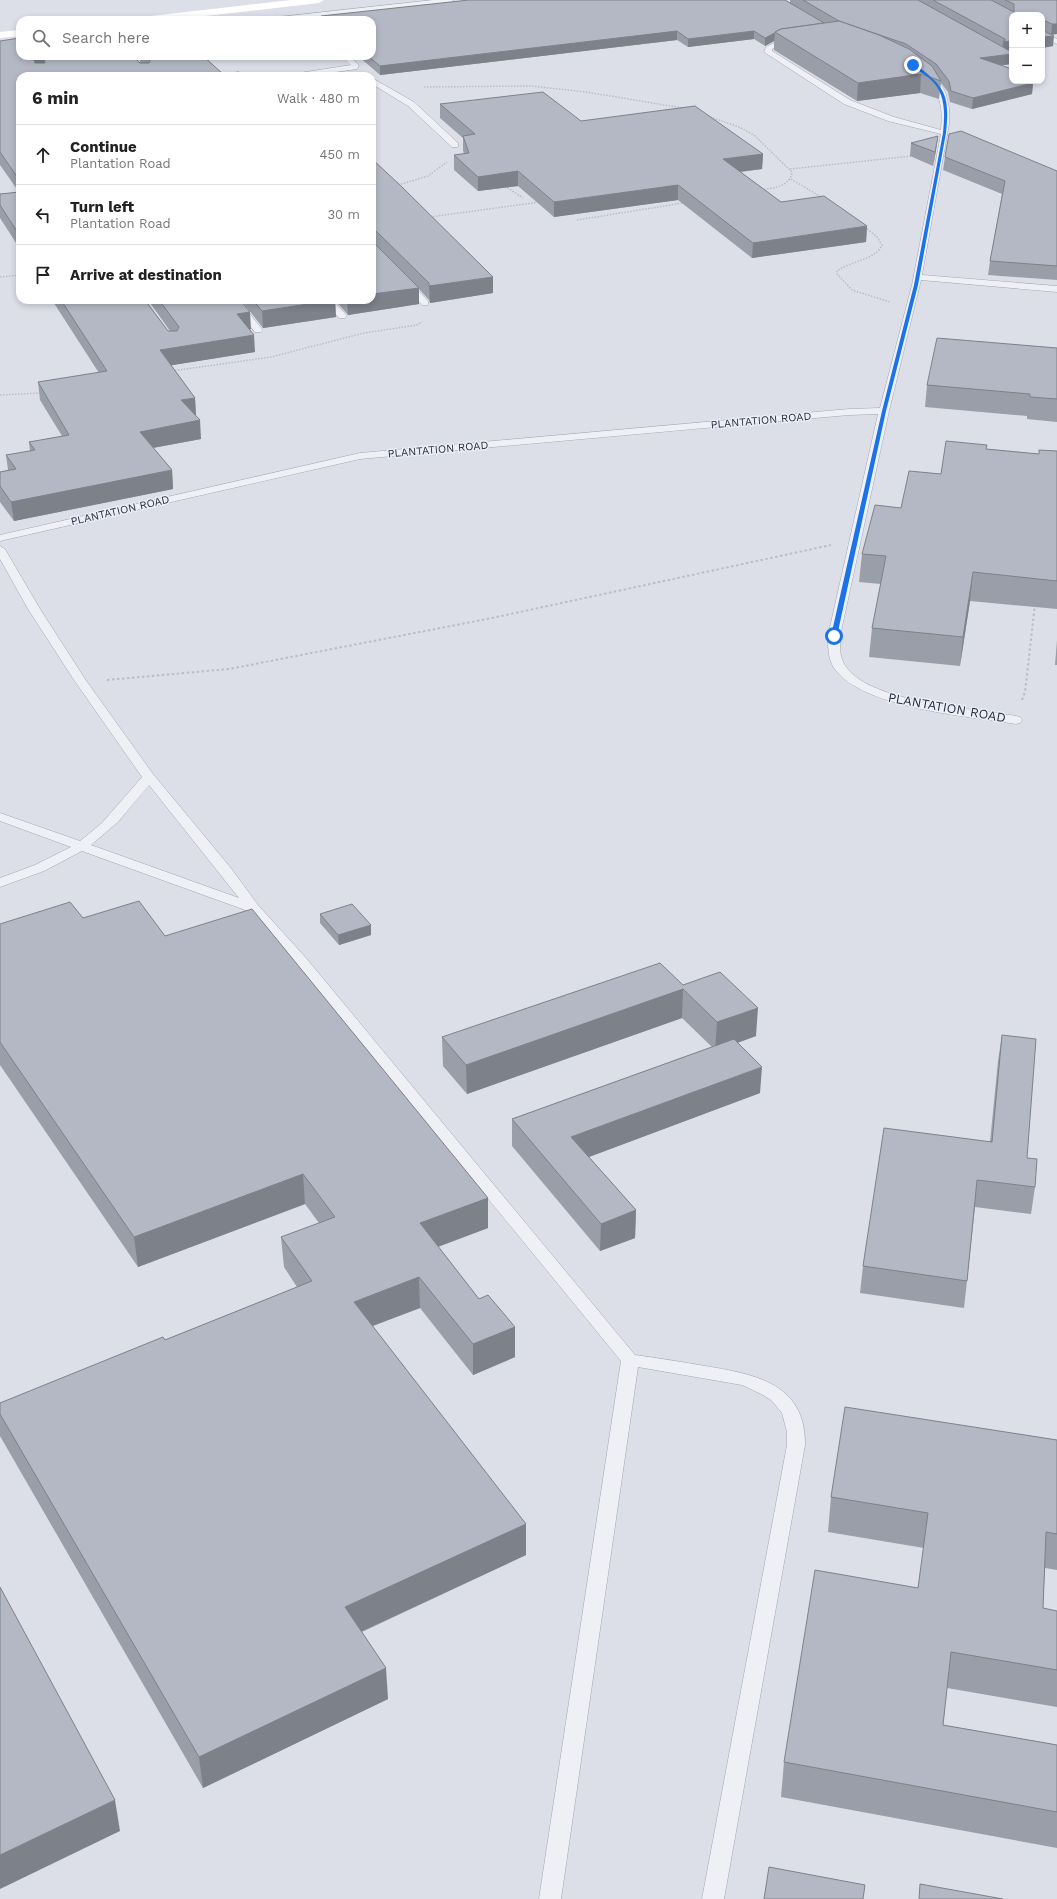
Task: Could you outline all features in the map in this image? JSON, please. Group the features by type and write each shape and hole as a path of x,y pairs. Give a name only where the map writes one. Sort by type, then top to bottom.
{"main road":[{"path":"177,16 318,0"},
{"path":"0,35 16,33"}],"lane":[{"path":"319,16 451,0"},
{"path":"1045,36 1057,42"},
{"path":"799,40 774,44 767,50 770,54 847,102 891,119 945,133"},
{"path":"325,72 354,67 355,65 349,60"},
{"path":"349,69 356,72"},
{"name":"PLANTATION ROAD","path":"918,69 932,78 943,93 946,114 945,133 918,277 884,411 832,644 837,662 843,670 862,686 896,700 1016,720"},
{"path":"376,84 411,104 455,146"},
{"path":"398,276 425,303"},
{"path":"918,277 1057,289"},
{"path":"237,304 258,330"},
{"path":"332,304 342,316"},
{"name":"PLANTATION ROAD","path":"0,538 360,456 849,412 884,411"},
{"path":"0,549 34,609 80,680 148,777 226,870 253,908 302,961 630,1360 746,1379 763,1386 778,1396 789,1408 795,1420 797,1432 713,1899"},
{"path":"0,883 35,872 79,846 99,832 148,777"},
{"path":"0,817 253,908"},
{"path":"550,1899 630,1360"}],"path":[{"path":"382,88 531,86 586,92 667,104 686,109"},
{"path":"706,115 739,127 754,135 792,172 791,179 783,184 761,190"},
{"path":"397,185 418,179 436,171 449,160 455,146"},
{"path":"790,169 912,156"},
{"path":"791,179 826,200"},
{"path":"500,182 523,198"},
{"path":"427,218 544,201"},
{"path":"577,220 685,202"},
{"path":"861,224 877,235 881,244 880,250 872,257 849,263 840,268 836,274 838,278 852,290 911,306"},
{"path":"0,277 16,275"},
{"path":"170,371 271,357 364,332 417,325 429,318 429,310 425,303"},
{"path":"0,395 47,392"},
{"path":"80,680 110,680 229,669 492,618 855,540"},
{"path":"1016,720 1025,692 1036,600"}],"building":[{"path":"469,0 785,0 824,23 781,29 765,38 754,31 688,39 677,31 380,66 373,60 376,60 376,16 321,16"},
{"path":"803,0 918,0 1009,50 1009,54 980,58 1009,68 1009,84 1029,84 973,98 951,91 949,81 936,64 906,44 839,21"},
{"path":"933,0 991,0 1014,12 1009,12 1009,41 1003,42 1005,39"},
{"path":"1005,0 1057,0 1057,24 1052,24 1045,21 1045,12 1014,12 1014,4"},
{"path":"839,21 879,35 909,49 932,66 941,81 921,74 858,83 775,32 781,29"},
{"path":"1045,32 1054,36 1045,37"},
{"path":"16,39 16,60 34,60 35,63 45,63 44,60 137,60 140,63 149,63 149,60 207,60 221,72 16,72 16,175 0,152 0,41"},
{"path":"543,92 581,121 695,106 763,154 723,159 781,202 824,196 867,226 753,243 678,185 554,202 518,171 478,177 454,155 469,153 463,136 475,134 440,104"},
{"path":"961,131 1057,171 1057,266 990,261 1005,181 945,157 949,134"},
{"path":"938,136 935,152 911,143"},
{"path":"376,163 493,277 429,286 429,283 376,231"},
{"path":"16,192 16,230 0,205 0,194"},
{"path":"376,245 419,288 376,293"},
{"path":"64,304 148,304 168,331 177,331 179,327 162,304 243,304 250,312 237,314 254,335 160,350 195,398 181,400 200,420 140,432 172,470 11,502 0,486 0,472 16,469 6,455 35,450 29,442 69,435 38,382 107,371"},
{"path":"256,304 308,304 262,311"},
{"path":"937,338 1057,348 1057,399 1030,397 1030,394 927,385"},
{"path":"946,441 987,445 986,449 1039,454 1039,450 1057,451 1057,581 973,572 963,637 872,628 886,556 862,554 875,505 901,508 909,471 941,474"},
{"path":"139,901 165,936 252,909 488,1198 420,1223 479,1299 488,1295 515,1327 473,1344 419,1277 354,1302 526,1524 345,1607 386,1668 199,1757 0,1414 0,1403 163,1337 165,1340 312,1281 281,1237 335,1217 303,1174 134,1237 0,1042 0,924 70,902 83,918"},
{"path":"352,904 371,925 338,935 320,914"},
{"path":"660,963 683,985 720,972 758,1008 717,1022 683,989 466,1065 442,1037"},
{"path":"1002,1035 1036,1039 1027,1158 1037,1159 1035,1187 977,1180 967,1281 863,1266 884,1128 992,1142"},
{"path":"734,1039 762,1067 571,1137 636,1210 601,1224 512,1119"},
{"path":"845,1407 1057,1440 1057,1534 1046,1532 1043,1608 1057,1611 1057,1670 951,1652 943,1725 1057,1745 1057,1812 784,1762 815,1570 918,1588 928,1513 831,1497"},
{"path":"0,1587 115,1800 0,1855"},
{"path":"769,1867 865,1885 863,1899 764,1899"},
{"path":"920,1884 1003,1899 919,1899"}],"route":[{"path":"834,636 884,411 916,285 945,133 946,114 942,90 932,78 913,65"}]}
